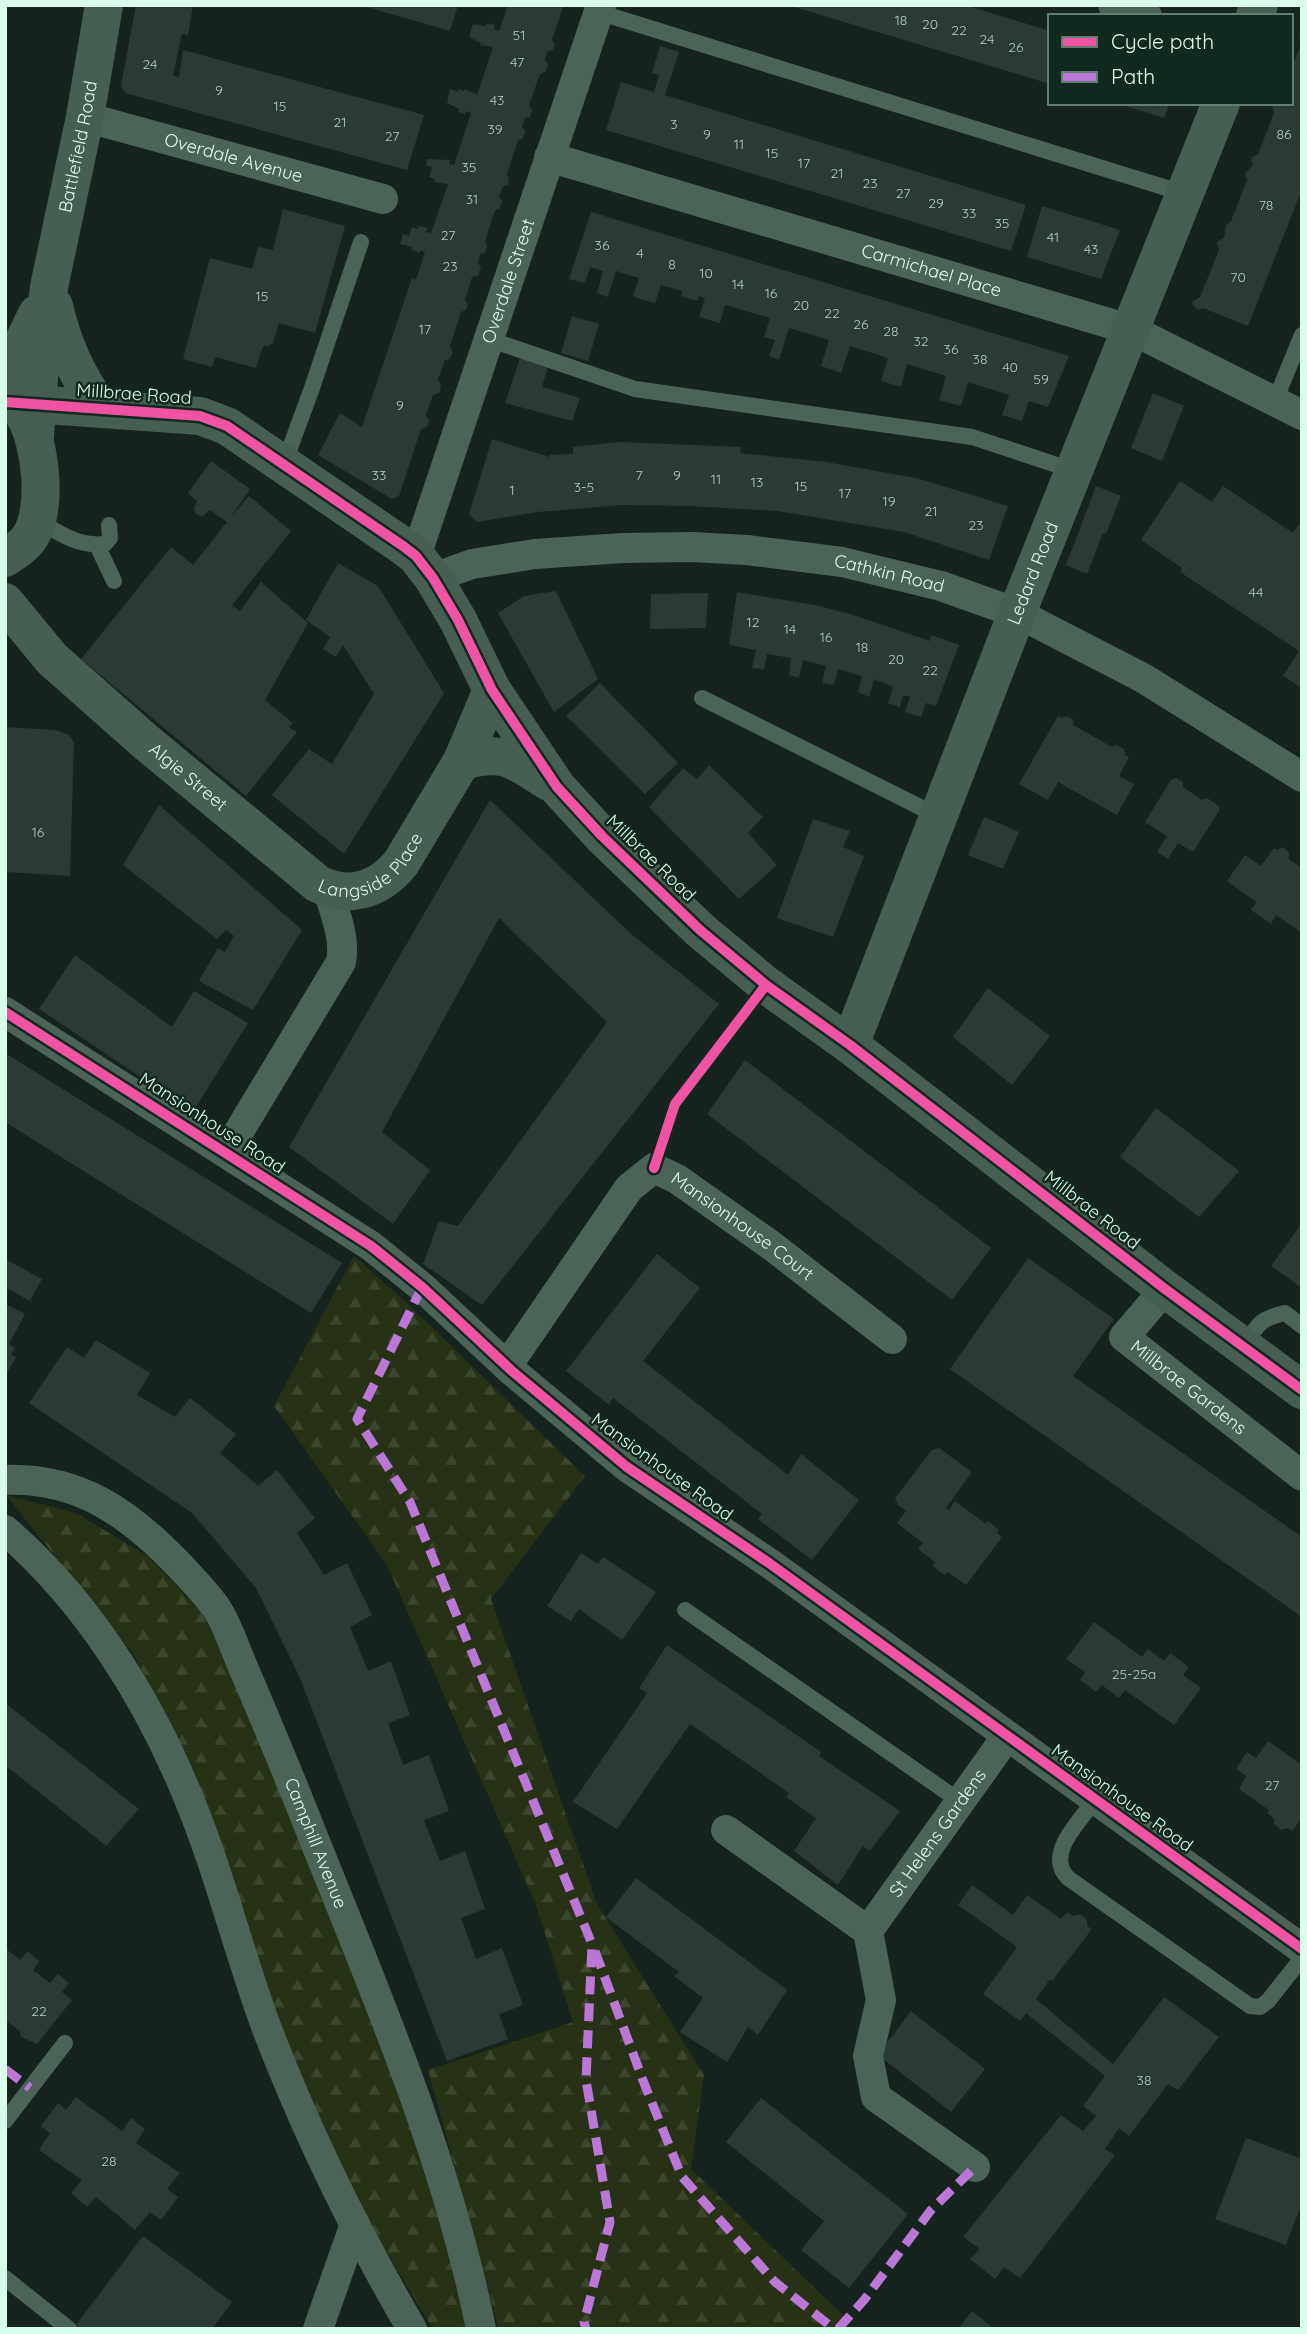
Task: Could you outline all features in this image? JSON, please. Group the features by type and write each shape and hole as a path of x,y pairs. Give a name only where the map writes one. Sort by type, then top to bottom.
{"street":[{"name":"Battlefield Road","path":"5,373 15,359 30,313 85,117 104,5"},
{"path":"1113,5 1141,14"},
{"name":"Overdale Street","path":"424,567 488,339 600,8"},
{"name":"Ledard Road","path":"850,1045 1017,612 1220,105"},
{"name":"Overdale Avenue","path":"85,117 383,200"},
{"name":"Carmichael Place","path":"549,157 1132,330 1302,415"},
{"name":"Battlefield Road","path":"17,549 39,481 21,412 30,313"},
{"name":"Millbrae Road","path":"30,313 60,332 83,384 100,408"},
{"name":"Millbrae Road","path":"21,412 100,408 159,415 200,416 227,426 284,464 424,567 458,620 492,690 557,787 602,836 700,930 766,985 850,1045 1165,1289 1302,1390"},
{"name":"Cathkin Road","path":"424,567 472,564 535,554 692,547 747,550 842,562 941,586 1017,612 1143,678 1302,777"},
{"name":"Algie Street","path":"5,602 52,659 158,752 318,884 328,889"},
{"name":"Algie Street","path":"5,645 52,659"},
{"name":"Langside Place","path":"226,1153 341,961 342,940 328,889 359,889 388,879 401,863 462,761 492,690"},
{"path":"462,761 484,755 511,758 557,787"},
{"name":"Mansionhouse Road","path":"5,1012 371,1246 422,1287 507,1367 627,1467 769,1563 1300,1945"},
{"name":"Mansionhouse Court","path":"507,1367 629,1188 654,1168 677,1179 772,1246 892,1339"},
{"name":"Millbrae Gardens","path":"1165,1289 1124,1337 1302,1476"},
{"name":"Camphill Avenue","path":"5,1480 28,1479 61,1485 117,1510 150,1535 218,1610 274,1738 407,2078 445,2194 481,2329"},
{"path":"5,1530 53,1577 83,1614 122,1668 157,1728 187,1795 280,2062 355,2224 412,2329"},
{"name":"St Helens Gardens","path":"868,1931 1007,1736"},
{"path":"726,1830 868,1931 881,2000 868,2056 876,2097 975,2168"},
{"path":"318,2329 355,2224"}],"lane":[{"path":"600,8 1186,194"},
{"path":"284,464 361,242"},
{"path":"1275,401 1302,335"},
{"path":"488,339 635,389 972,437 1075,471"},
{"path":"17,549 67,537 82,544 105,544 110,538 109,525"},
{"path":"97,545 114,581"},
{"path":"702,698 938,816"},
{"path":"1244,1347 1265,1318 1285,1313 1302,1326"},
{"path":"685,1610 961,1802"},
{"path":"1095,1800 1060,1851 1060,1867 1068,1878 1250,2006 1260,2007 1268,2001 1300,1945"},
{"path":"5,2121 65,2043"},
{"path":"5,2278 69,2329"}],"green space":[{"path":"354,1256 406,1302 585,1476 491,1599 597,1904 704,2075 691,2169 850,2322 846,2329 499,2329 428,2070 573,2022 536,1905 387,1565 274,1406"},
{"path":"6,1495 76,1513 149,1557 201,1612 242,1689 400,2093 448,2234 471,2329 433,2329 377,2237 298,2079 194,1770 133,1654"}],"building":[{"path":"136,5 193,5 188,35 182,33 173,76 179,77 183,50 424,115 407,170 125,93 121,86"},
{"path":"360,5 458,5 450,31"},
{"path":"508,5 564,5 552,39 555,45 553,50 547,52 545,59 548,65 546,71 540,74 529,105 532,111 530,117 525,118 522,126 525,131 523,139 518,140 507,174 508,185 503,186 499,196 502,201 500,208 495,210 485,241 485,253 480,254 478,263 481,268 478,276 472,277 465,300 468,305 466,310 461,312 450,346 453,352 450,359 445,360 438,379 441,386 439,393 433,395 426,414 429,421 427,427 421,429 399,496 392,499 318,455 340,413 362,427 412,278 416,280 425,252 420,250 420,253 411,250 412,247 400,244 403,234 409,236 412,227 418,229 419,226 428,228 426,232 431,233 448,184 434,182 435,179 429,177 432,167 426,166 427,159 450,160 449,164 454,165 471,113 458,112 459,109 447,103 450,89 458,92 458,89 465,89 477,95 493,47 480,45 481,43 469,37 473,24 495,25 494,29 499,31"},
{"path":"788,5 965,5 1048,30 1048,83"},
{"path":"1302,32 1302,189 1248,326 1203,308 1198,310 1192,302 1200,297 1219,250 1217,242 1224,238 1226,225 1231,221 1247,180 1245,173 1253,165 1251,158 1258,154 1274,113 1272,106 1293,105 1293,63 1301,45 1299,37"},
{"path":"660,46 679,52 665,95 1026,205 1011,251 606,130 621,82 654,92 659,75 652,73"},
{"path":"1123,105 1169,105 1164,118"},
{"path":"1042,206 1120,230 1101,279 1027,257"},
{"path":"283,209 345,226 315,333 279,323 273,343 263,346 256,368 215,357 212,367 183,359 210,258 252,269 258,247 273,250"},
{"path":"591,212 1069,356 1048,407 1029,401 1022,421 1002,415 1009,395 968,382 961,406 939,400 946,376 907,364 901,387 881,381 888,358 850,346 841,373 821,366 829,340 789,328 779,360 769,356 775,340 764,337 770,318 725,305 720,323 699,317 705,298 699,296 697,301 681,296 682,291 661,285 655,303 643,300 633,296 639,278 616,271 608,297 597,293 603,271 590,267 585,283 569,279"},
{"path":"572,316 599,324 588,361 561,353"},
{"path":"520,358 548,367 542,387 580,398 572,421 505,403"},
{"path":"1153,393 1184,406 1162,461 1131,448"},
{"path":"492,439 549,457 573,454 573,447 620,442 741,447 740,453 826,462 916,478 1008,506 989,560 904,532 777,511 621,505 538,512 477,522 469,514"},
{"path":"211,461 250,489 231,517 249,496 291,531 232,605 240,611 261,582 308,623 265,700 293,723 289,727 297,732 246,796 81,659 171,547 193,565 227,522 210,510 202,517 196,514 194,509 197,501 188,493"},
{"path":"1180,481 1212,502 1223,486 1293,533 1300,523 1302,524 1302,688 1283,676 1299,651 1180,572 1182,568 1141,540"},
{"path":"1096,486 1121,496 1087,574 1066,565"},
{"path":"338,563 378,586 444,693 344,854 272,795 309,749 332,764 374,694 343,645 336,657 323,649 330,637 306,620"},
{"path":"556,591 598,679 554,712 498,613 524,596"},
{"path":"737,592 815,605 930,641 931,635 959,645 936,706 926,703 921,717 905,712 910,697 903,695 900,707 888,703 893,687 874,679 869,697 858,692 862,676 838,669 834,685 822,683 826,666 803,660 799,678 789,675 791,658 767,654 764,669 752,668 756,650 729,645"},
{"path":"708,593 706,628 650,629 651,594"},
{"path":"600,683 678,763 645,794 566,716"},
{"path":"1058,716 1067,716 1074,720 1073,725 1112,747 1117,745 1124,749 1125,755 1129,757 1119,776 1134,784 1117,815 1058,782 1048,800 1019,784"},
{"path":"5,727 56,730 69,735 74,743 70,876 5,872"},
{"path":"709,765 763,817 748,833 777,865 739,899 649,807 683,768 697,779"},
{"path":"1176,778 1183,782 1183,787 1202,800 1207,798 1219,806 1219,811 1193,852 1178,843 1168,859 1157,852 1167,836 1145,822 1171,780"},
{"path":"490,800 630,933 719,1004 482,1305 423,1264 439,1221 458,1226 607,1022 499,918 382,1132 430,1170 393,1224 289,1147"},
{"path":"159,805 302,930 253,1010 199,981 218,948 225,952 234,936 226,930 217,939 123,865"},
{"path":"984,817 1019,832 1003,869 968,855"},
{"path":"813,819 850,831 843,847 864,856 833,937 777,918"},
{"path":"1283,847 1289,852 1289,859 1302,868 1302,933 1276,915 1271,924 1251,910 1256,902 1227,881 1245,855 1261,866 1274,848 1276,850"},
{"path":"75,955 172,1027 194,991 248,1023 193,1112 39,1009"},
{"path":"988,988 1050,1036 1012,1085 953,1037"},
{"path":"5,1053 342,1263 311,1313 5,1122"},
{"path":"745,1060 991,1248 952,1300 707,1114"},
{"path":"1156,1108 1239,1171 1199,1217 1120,1157"},
{"path":"1302,1223 1302,1288 1271,1266"},
{"path":"657,1254 700,1288 643,1361 788,1475 801,1454 859,1500 812,1560 758,1519 762,1514 613,1398 609,1405 566,1371"},
{"path":"1028,1258 1114,1319 1073,1376 1302,1537 1302,1617 950,1369"},
{"path":"5,1259 42,1279 30,1301 5,1287"},
{"path":"5,1304 25,1314 9,1344 15,1348 11,1355 16,1357 5,1377"},
{"path":"96,1340 150,1373 137,1395 175,1417 190,1398 236,1434 220,1453 258,1486 277,1470 315,1518 297,1533 324,1575 347,1563 372,1615 350,1627 368,1671 391,1661 410,1715 388,1723 403,1765 429,1755 449,1811 424,1820 440,1861 465,1851 485,1909 461,1918 476,1959 502,1948 523,2005 499,2014 508,2039 447,2061 300,1678 256,1588 192,1513 29,1403 67,1347 84,1358"},
{"path":"939,1448 972,1472 946,1508 949,1510 955,1501 986,1524 988,1521 999,1530 997,1533 1002,1537 966,1585 948,1572 945,1575 932,1566 935,1562 918,1549 923,1543 897,1523 906,1511 898,1505 895,1498 932,1450"},
{"path":"581,1553 598,1564 603,1557 656,1592 622,1640 579,1609 571,1621 547,1606"},
{"path":"1094,1622 1142,1657 1148,1649 1164,1661 1170,1653 1189,1667 1183,1675 1201,1688 1174,1725 1125,1690 1119,1698 1102,1685 1096,1692 1080,1680 1085,1672 1066,1659"},
{"path":"667,1645 821,1752 819,1756 900,1811 870,1851 863,1846 838,1885 794,1851 816,1818 786,1797 789,1793 690,1724 617,1829 573,1802 647,1693 639,1688"},
{"path":"5,1703 139,1809 106,1846 5,1765"},
{"path":"1268,1741 1302,1765 1302,1818 1292,1831 1287,1828 1281,1830 1274,1824 1274,1818 1267,1813 1269,1810 1239,1789 1246,1776 1236,1769 1247,1752 1256,1758"},
{"path":"636,1878 787,1990 758,2035 748,2027 727,2062 680,2032 703,1998 674,1976 679,1972 606,1917"},
{"path":"972,1885 1013,1915 1027,1895 1061,1919 1067,1912 1073,1916 1080,1914 1087,1920 1087,1926 1092,1929 1036,1999 1113,2064 1164,1997 1219,2037 1178,2090 1168,2084 1129,2136 1119,2128 1105,2149 1115,2155 1020,2278 1004,2267 995,2279 970,2259 980,2249 963,2237 1061,2115 1083,2131 1096,2116 1083,2106 1105,2076 1026,2013 1020,2021 983,1994 1017,1947 958,1905"},
{"path":"5,1948 20,1960 28,1951 39,1961 33,1970 50,1983 58,1974 69,1983 62,1992 72,2000 37,2044 21,2037 20,2031 5,2020"},
{"path":"911,2011 985,2069 951,2112 878,2055"},
{"path":"76,2097 122,2131 131,2118 145,2129 136,2143 180,2173 167,2189 178,2197 161,2220 150,2212 135,2230 96,2197 87,2207 71,2193 82,2180 39,2150 50,2133 41,2126 58,2103 66,2110"},
{"path":"761,2098 908,2214 849,2288 801,2250 824,2221 726,2142"},
{"path":"1246,2138 1302,2159 1302,2203 1286,2245 1215,2219"},
{"path":"143,2236 232,2302 212,2329 73,2329"},
{"path":"972,2311 994,2329 958,2329"}],"marked path":[{"path":"422,1287 357,1419 410,1502 592,1944 586,2080 610,2222 584,2322 586,2329"},
{"path":"595,1951 682,2177 775,2282 834,2329"},
{"path":"5,2069 30,2088"},
{"path":"838,2329 864,2300 931,2210 975,2167"}],"cycle path":[{"path":"5,402 200,416 227,426 403,546 416,556 433,578 458,620 492,690 557,787 602,836 700,930 766,985 850,1045 1165,1289 1302,1390"},
{"path":"654,1168 675,1104 766,985"},
{"path":"5,1012 371,1246 422,1287 512,1371 627,1467 769,1563 1302,1949"}]}
